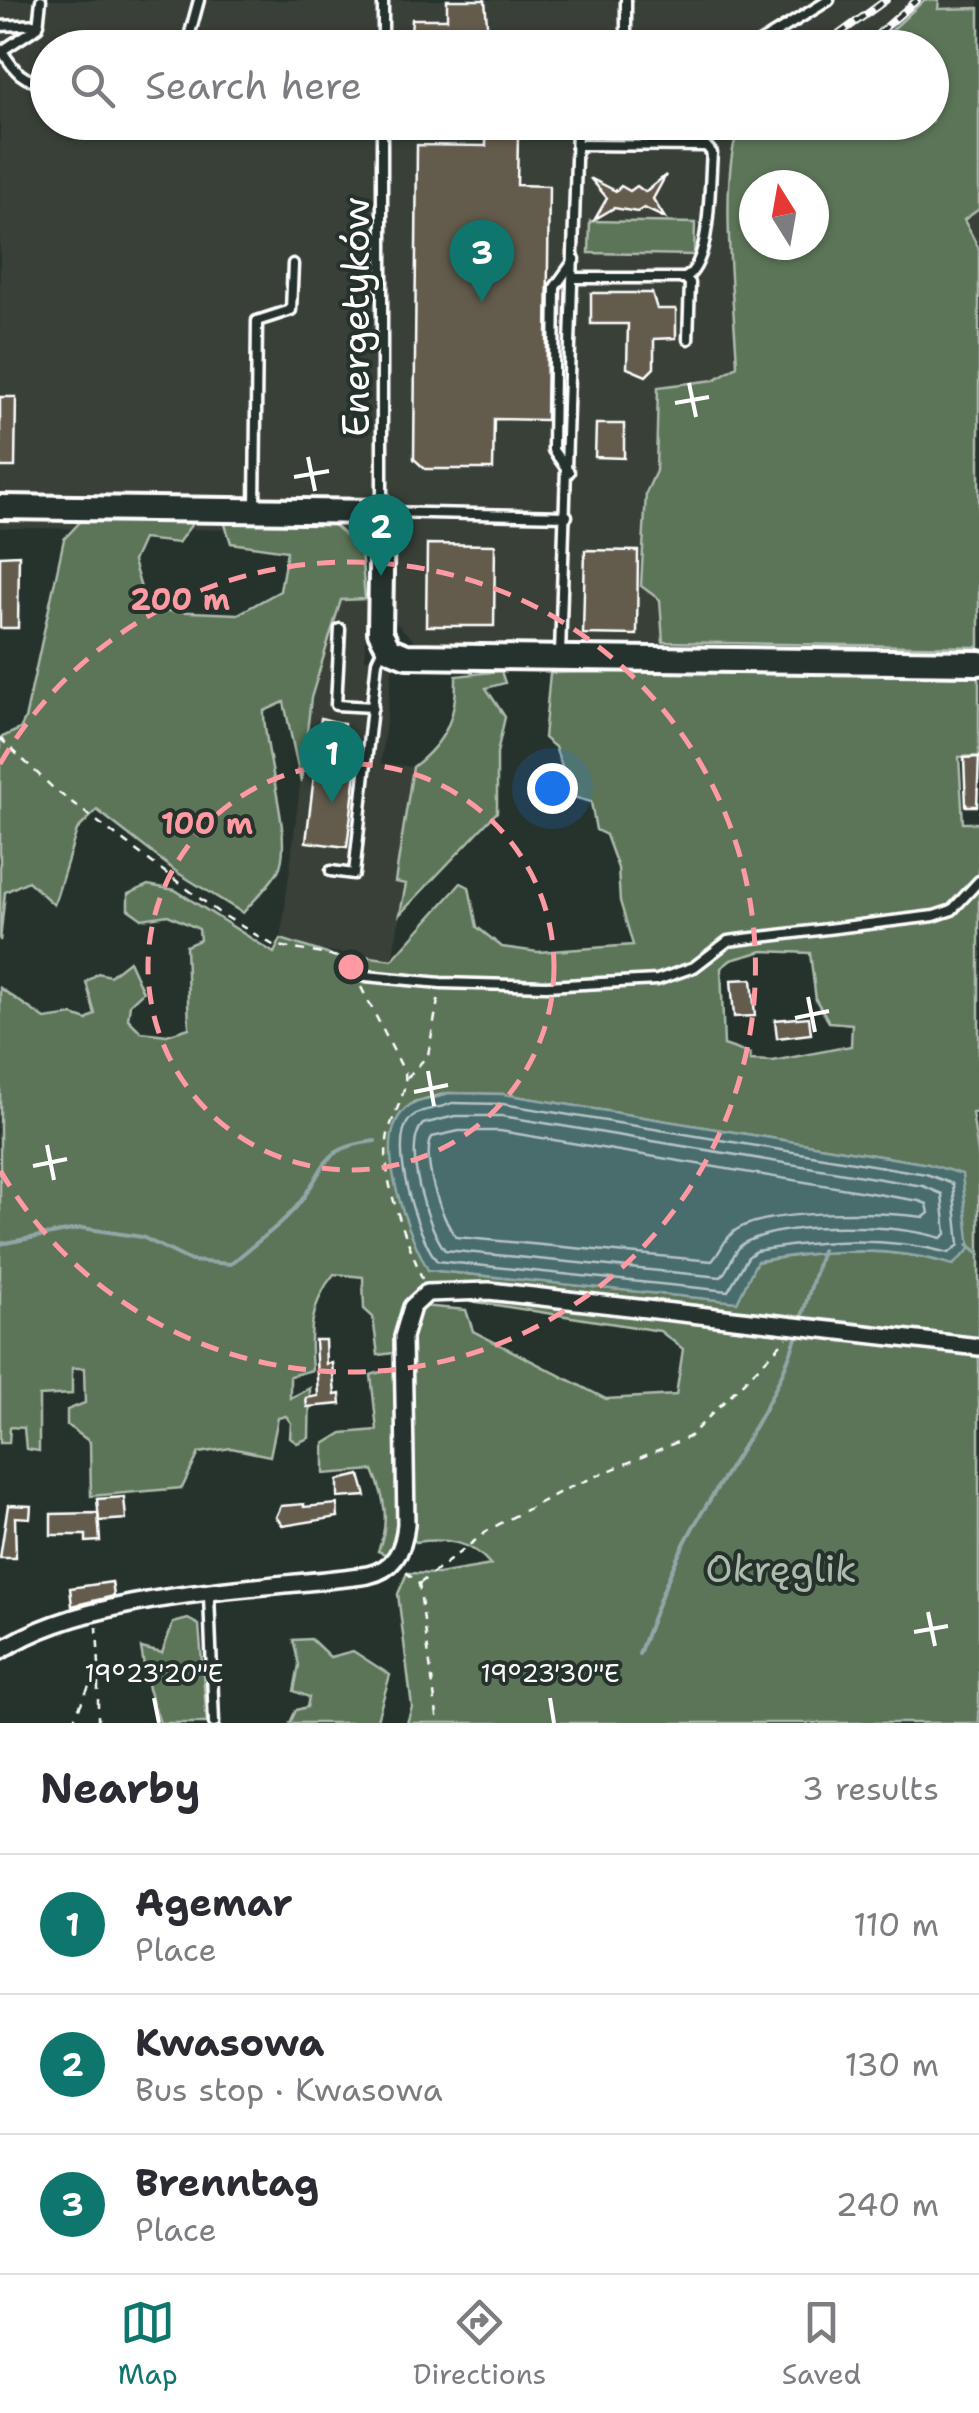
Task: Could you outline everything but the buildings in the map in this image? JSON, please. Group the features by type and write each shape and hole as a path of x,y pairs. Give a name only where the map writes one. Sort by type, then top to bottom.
{"street":[{"path":"0,506 382,512 380,625 385,644 406,656 979,663"},
{"path":"0,1651 36,1630 96,1611 368,1575 394,1562 406,1524 403,1337 412,1307 427,1293 489,1291 979,1347"}],"lane":[{"path":"31,30 39,24 41,0"},
{"path":"190,30 198,0"},
{"path":"382,30 383,0"},
{"path":"626,0 626,30"},
{"path":"780,30 828,0"},
{"path":"0,26 39,24"},
{"path":"30,30 1,51 16,72 30,81"},
{"name":"Energetyków","path":"382,140 382,512"},
{"path":"560,659 568,516 577,140"},
{"path":"575,278 685,278 700,266 712,153 706,146 577,145"},
{"path":"569,472 553,450 555,288 575,259"},
{"path":"255,510 257,320 292,310 292,264"},
{"path":"685,278 690,283 688,339"},
{"path":"382,512 568,516"},
{"path":"340,630 336,705 373,707"},
{"path":"331,872 354,874 377,661 385,644"},
{"path":"355,975 441,984 546,986 657,980 694,967 728,941 934,916 952,910 979,882"},
{"path":"209,1595 214,1723"}],"path":[{"path":"0,738 54,789 218,912 273,946 344,958 402,1063 406,1080"},
{"path":"427,1293 386,1162 390,1124 406,1080 428,1055 441,984"},
{"path":"420,1584 490,1529 566,1489 690,1437 798,1326"},
{"path":"394,1562 420,1584 438,1723"},
{"path":"96,1611 98,1723"},
{"path":"72,1723 98,1665"}],"shaded area":[{"path":"0,0 979,0 979,647 415,641 389,617 388,531 0,528"},
{"path":"341,599 365,599 365,659 393,663 381,763 413,767 395,881 406,883 392,960 317,950 281,939 311,698"}],"green space":[{"path":"924,0 939,0 938,9 979,8 979,209 964,220 979,249 979,647 663,642 660,600 641,586 646,493 656,471 658,387 714,380 737,366 728,204 735,140 949,140 949,30 892,30"},
{"path":"590,221 695,223 694,255 589,253"},
{"path":"223,518 329,521 361,549 365,599 341,600 311,698 301,782 284,702 264,711 283,839 278,871 243,913 178,873 97,810 77,830 54,905 28,881 5,892 0,941 0,738 20,729 25,719 64,539 83,519 194,521 178,543 143,539 133,561 141,588 167,611 238,614 280,591 287,551 231,543"},
{"name":"Okręglik","path":"710,670 979,677 979,756 959,757 963,823 979,823 979,1112 972,1113 979,1159 979,1723 407,1723 412,1707 398,1594 407,1573 438,1574 491,1565 467,1546 447,1541 416,1542 412,1538 409,1351 378,1355 373,1317 364,1309 363,1277 334,1274 320,1296 311,1332 312,1370 290,1376 290,1398 310,1388 309,1438 297,1443 290,1438 291,1423 286,1416 278,1418 270,1456 231,1448 199,1453 182,1488 91,1496 90,1442 67,1425 67,1410 85,1403 84,1368 72,1368 72,1394 39,1396 39,1451 26,1449 24,1428 10,1427 9,1443 0,1443 0,988 45,1019 73,1015 87,1020 95,1014 86,982 98,973 110,976 129,961 143,992 130,1004 128,1019 141,1032 167,1035 189,1028 186,946 200,940 199,929 168,915 142,919 128,909 128,894 148,885 175,890 274,953 281,939 358,964 364,956 392,960 461,883 469,887 477,927 502,947 538,952 633,945 620,901 618,868 606,835 596,830 591,802 573,797 555,747 544,738 550,673","holes":["763,951 810,953 816,1000 829,1022 852,1024 851,1046 773,1061 750,1060 750,1054 724,1045 721,968 731,960","448,1093 503,1094 928,1164 940,1169 953,1265 880,1252 756,1262 737,1302 429,1270 408,1222 405,1109 414,1102","445,1297 660,1331 683,1349 676,1395 606,1399 473,1331 466,1310 422,1306"]},
{"path":"501,671 505,683 486,688 505,717 497,753 497,812 400,914 406,884 395,882 413,767 434,748 447,727 452,716 456,676"},
{"path":"397,1367 399,1496 393,1542 387,1555 378,1551 384,1510 373,1470 324,1474 324,1444 342,1433 377,1430 371,1375"},
{"path":"188,1619 199,1625 207,1723 160,1723 148,1689 141,1648 162,1653 173,1623"},
{"path":"311,1639 330,1657 353,1651 390,1675 376,1723 290,1723 296,1710 307,1707 309,1697 294,1691 299,1665 293,1640"}],"water":[{"path":"448,1093 503,1094 928,1164 962,1174 970,1249 953,1265 904,1254 855,1251 757,1261 737,1302 428,1270 396,1188 391,1143 395,1124 405,1109"}],"waterway":[{"path":"0,1244 82,1228 142,1237 191,1261 231,1264 294,1210 335,1153 375,1141"},
{"path":"968,1245 979,1254"},
{"path":"800,1323 822,1250"},
{"path":"639,1654 682,1547 768,1403 798,1332"}],"railway":[{"path":"845,30 886,0"},
{"path":"883,30 917,0"}],"place":[{"name":"Brenntag","path":"482,302"},
{"name":"Kwasowa","path":"381,576"},
{"name":"Agemar","path":"332,803"}]}
